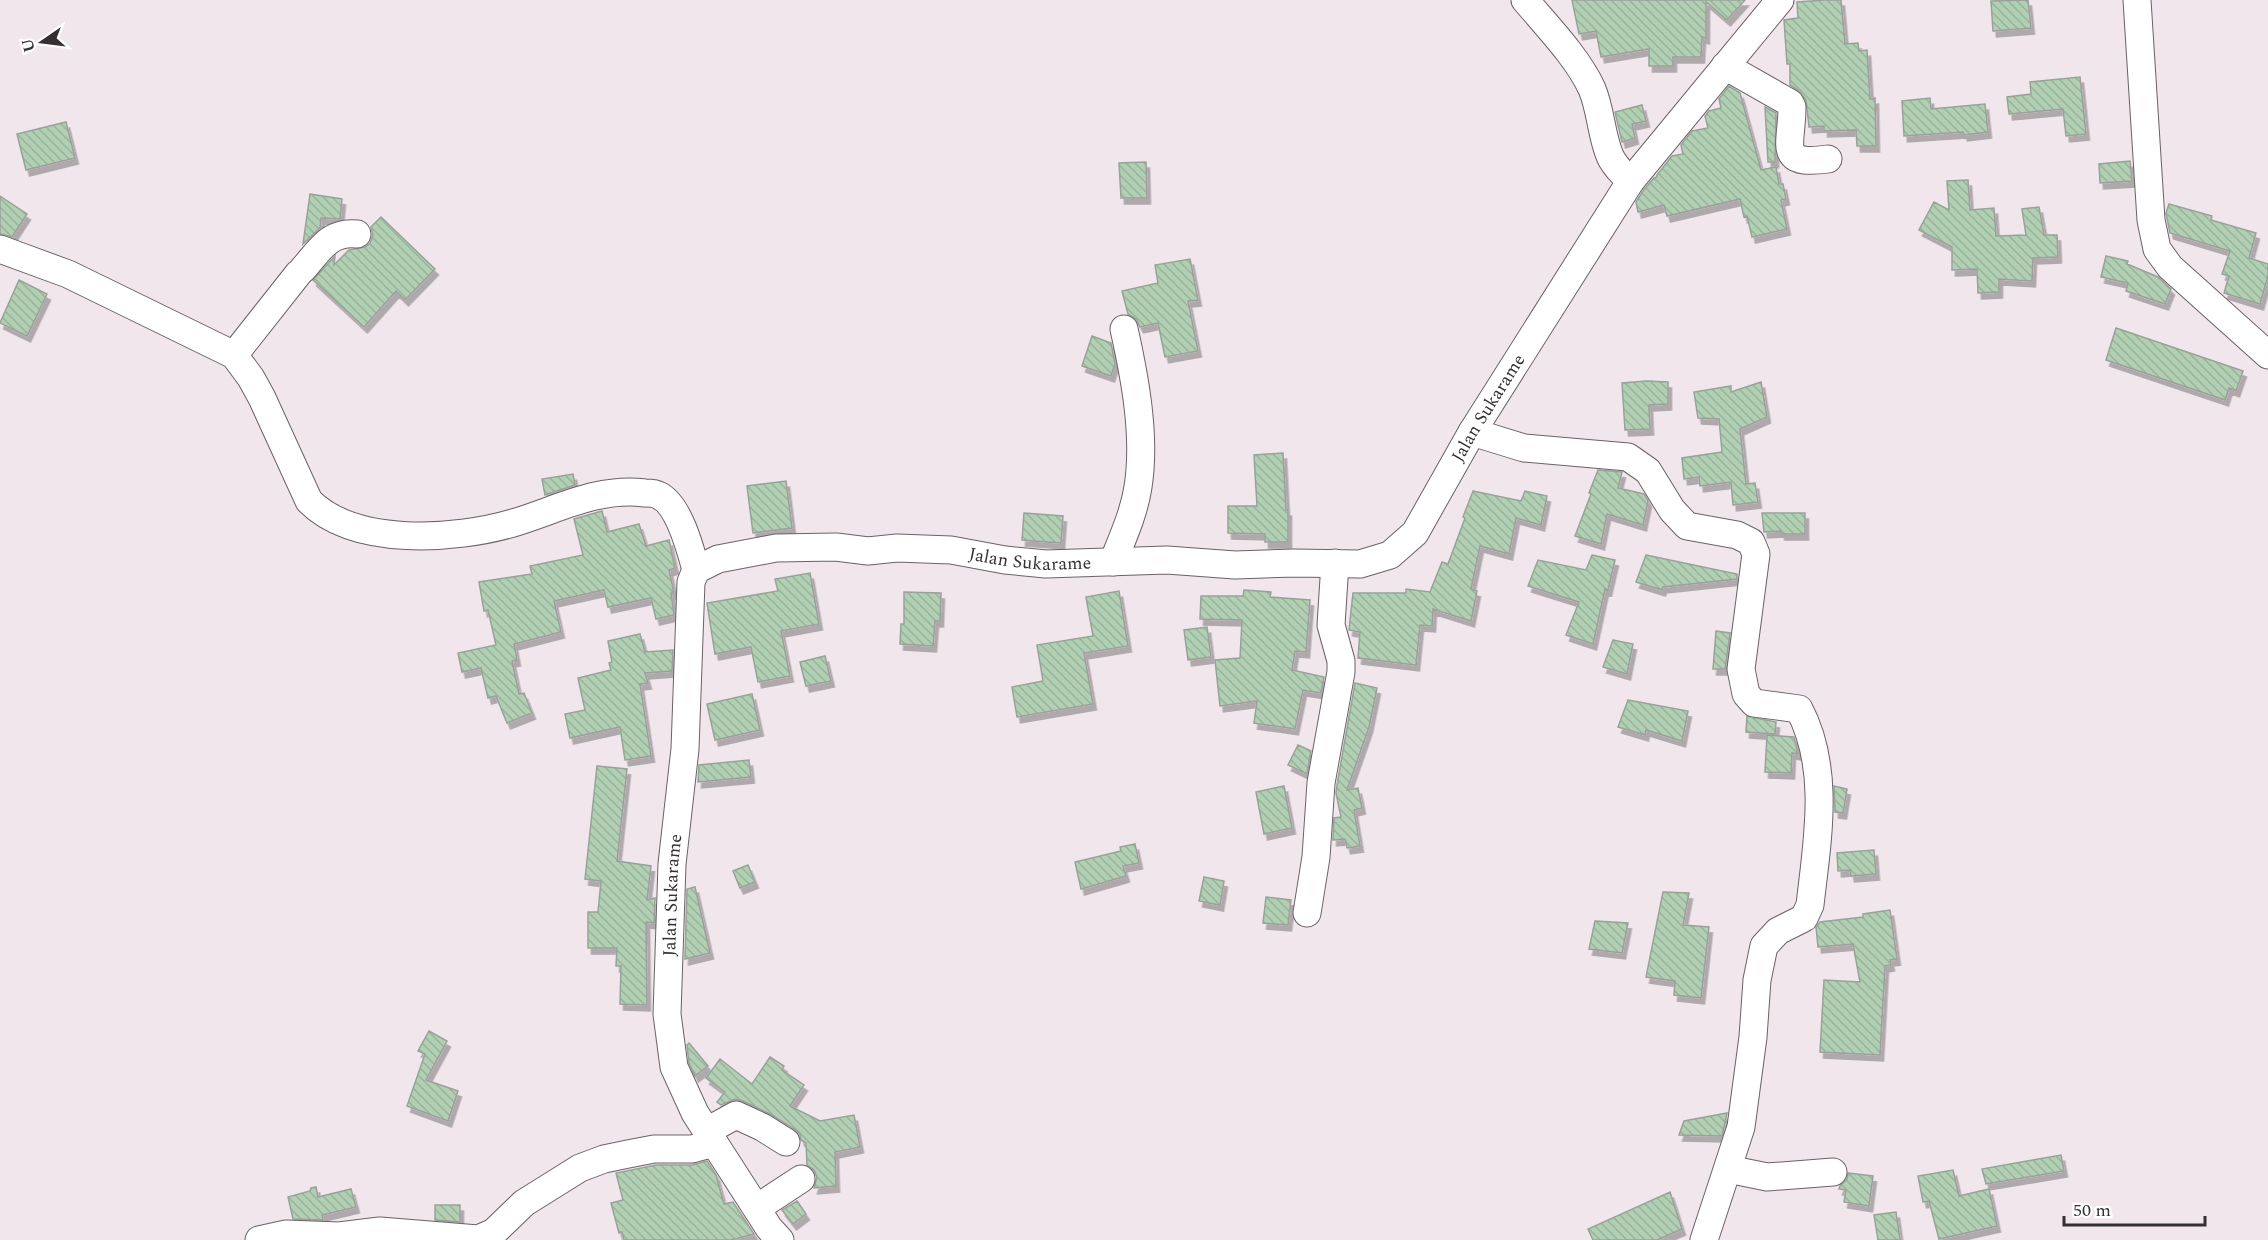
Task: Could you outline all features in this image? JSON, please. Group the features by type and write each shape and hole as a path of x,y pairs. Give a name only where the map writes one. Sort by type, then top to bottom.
{"street":[{"path":"1525,0 1552,31 1592,89 1611,159 1630,182"},
{"name":"Jalan Sukarame","path":"764,1229 695,1113 674,1067 667,1014 672,864 685,749 691,582 696,570 718,559 776,548 836,548 868,551 897,548 951,550 1005,560 1046,564 1167,560 1235,565 1360,564 1390,555 1414,533 1473,432 1630,182 1780,0"},
{"path":"2137,0 2151,220 2157,249 2170,267 2268,355"},
{"path":"1725,66 1790,103 1792,117 1790,147 1794,157 1811,161 1828,159"},
{"path":"234,356 300,272 336,235 357,234"},
{"path":"0,249 68,274 234,356 251,378 262,398 309,501 319,512 347,525 395,536 478,531 511,524 589,496 636,492 658,495 669,504 687,537 696,570"},
{"path":"1113,562 1135,504 1139,476 1140,444 1133,371 1125,329"},
{"path":"1473,432 1524,448 1628,457 1648,471 1672,510 1687,526 1737,535 1751,542 1756,554 1741,669 1746,694 1754,703 1799,709 1807,727 1813,749 1820,801 1810,905 1804,918 1778,931 1764,946 1757,980 1753,1037 1741,1127 1704,1240"},
{"path":"1307,913 1316,857 1321,783 1341,672 1341,661 1331,625 1335,563"},
{"path":"259,1240 286,1234 339,1236 380,1231 478,1239 494,1232 524,1203 580,1168 604,1159 654,1149 692,1149 711,1137 736,1115 786,1142"},
{"path":"1728,1169 1767,1177 1833,1172"},
{"path":"764,1229 801,1179"}],"building":[{"path":"1572,0 1745,0 1727,20 1706,2 1706,38 1702,37 1701,57 1673,57 1673,66 1649,66 1649,49 1601,57 1596,31 1579,34"},
{"path":"1841,0 1845,44 1858,43 1859,51 1867,50 1870,99 1875,98 1876,146 1857,146 1856,130 1824,131 1824,126 1809,127 1806,100 1798,90 1790,85 1790,64 1787,64 1784,20 1798,18 1797,2"},
{"path":"2028,0 2031,28 1993,31 1991,1"},
{"path":"2080,77 2086,134 2066,136 2063,109 2009,114 2007,97 2031,94 2030,82"},
{"path":"1729,86 1740,93 1761,170 1776,167 1779,184 1783,184 1786,199 1781,200 1787,229 1752,237 1740,199 1667,216 1664,205 1638,212 1636,202 1643,191 1657,177 1672,156 1683,154 1681,145 1692,131 1708,128 1705,116 1709,111 1721,108 1719,99"},
{"path":"1930,98 1931,109 1985,104 1988,132 1964,135 1963,132 1904,136 1902,101"},
{"path":"1642,105 1646,121 1632,124 1635,138 1622,142 1615,112"},
{"path":"1765,107 1776,113 1775,162 1768,162"},
{"path":"66,122 75,158 26,170 17,134"},
{"path":"2130,161 2132,181 2100,183 2099,164"},
{"path":"1146,162 1147,198 1121,198 1119,163"},
{"path":"1968,180 1970,210 1994,208 1996,236 2026,235 2022,209 2039,207 2044,235 2057,235 2058,257 2033,258 2032,281 1999,279 1999,292 1978,293 1977,269 1952,270 1952,247 1919,230 1934,202 1949,210 1947,181"},
{"path":"310,194 342,199 340,219 321,218 320,228 303,244"},
{"path":"0,196 27,214 12,237 0,234"},
{"path":"2169,204 2212,216 2211,220 2256,233 2249,258 2268,264 2268,276 2260,304 2224,293 2229,276 2222,274 2230,251 2170,233 2166,213"},
{"path":"381,217 435,269 405,300 396,291 364,327 313,280 335,256 334,265 349,250 365,247 370,243 373,235 371,227"},
{"path":"2106,256 2128,261 2127,264 2158,277 2171,289 2165,304 2126,291 2128,283 2101,277"},
{"path":"1190,259 1198,300 1188,301 1198,351 1165,357 1158,323 1140,327 1136,319 1128,314 1122,291 1158,283 1155,265"},
{"path":"19,280 47,294 27,336 0,323"},
{"path":"2116,328 2243,371 2236,391 2229,388 2225,400 2106,360"},
{"path":"1092,336 1111,343 1115,364 1111,376 1082,366"},
{"path":"1668,382 1668,404 1649,405 1650,429 1625,430 1622,383"},
{"path":"1761,382 1767,417 1740,429 1746,484 1755,483 1758,502 1733,505 1731,482 1700,486 1699,477 1684,479 1682,458 1722,452 1719,419 1698,418 1694,392 1731,386 1731,392"},
{"path":"1283,453 1288,542 1265,542 1265,534 1228,533 1228,506 1257,506 1254,455"},
{"path":"1598,470 1622,472 1618,488 1644,494 1648,501 1643,525 1607,514 1601,544 1575,536"},
{"path":"573,474 575,485 545,495 542,479"},
{"path":"786,481 792,528 753,533 747,486"},
{"path":"1473,491 1521,501 1525,491 1547,496 1541,525 1516,518 1509,554 1480,546 1471,589 1477,591 1471,621 1433,609 1432,626 1420,625 1416,665 1358,658 1360,632 1349,630 1353,593 1406,593 1406,589 1430,592 1442,562 1448,564"},
{"path":"602,511 607,532 639,524 646,546 669,540 675,568 669,570 674,593 671,593 674,615 656,619 651,598 608,607 604,590 554,601 561,632 514,644 517,660 512,661 519,694 524,693 532,713 507,723 496,696 488,698 481,668 462,672 458,653 496,645 488,610 484,611 479,582 532,574 530,566 583,555 574,519"},
{"path":"1024,513 1063,516 1061,543 1022,540"},
{"path":"1762,513 1805,513 1805,534 1781,534 1781,531 1764,532"},
{"path":"1592,555 1615,560 1608,590 1605,589 1593,644 1566,635 1579,602 1528,586 1538,560 1586,570"},
{"path":"1646,555 1737,574 1737,579 1663,587 1662,590 1636,582"},
{"path":"810,573 819,624 781,631 790,676 758,682 751,647 715,654 707,603 778,591 775,579"},
{"path":"1244,590 1271,592 1270,597 1310,600 1306,652 1295,651 1292,670 1324,677 1321,693 1303,690 1295,729 1254,723 1257,701 1220,706 1215,660 1240,658 1242,620 1200,619 1201,596 1243,596"},
{"path":"1119,591 1128,646 1084,653 1093,704 1017,717 1012,687 1043,681 1037,645 1093,636 1086,597"},
{"path":"904,592 941,593 940,621 935,621 933,646 900,644 901,624 904,624"},
{"path":"1207,627 1211,657 1188,660 1184,630"},
{"path":"1716,631 1730,633 1725,669 1713,669"},
{"path":"640,634 645,652 673,650 672,671 645,673 648,683 640,684 651,756 625,760 620,727 570,738 565,714 585,710 578,678 611,670 609,663 612,662 608,641"},
{"path":"1613,640 1633,644 1627,674 1603,667"},
{"path":"825,656 831,681 806,686 800,662"},
{"path":"1355,683 1377,688 1369,727 1347,790 1358,788 1362,808 1354,810 1360,846 1347,848 1345,839 1333,840 1334,818 1341,817 1336,793"},
{"path":"752,694 760,730 715,740 707,704"},
{"path":"1628,700 1688,711 1682,741 1646,730 1645,735 1618,727"},
{"path":"1747,716 1776,722 1775,734 1746,732"},
{"path":"1767,735 1794,737 1798,754 1792,753 1791,773 1765,772"},
{"path":"1298,745 1311,751 1307,774 1288,765"},
{"path":"749,760 751,777 698,782 699,765"},
{"path":"597,766 627,769 617,861 651,866 647,900 655,898 654,923 646,922 647,1005 620,1004 621,966 616,966 617,948 588,948 588,912 598,912 601,881 585,879"},
{"path":"1284,786 1292,828 1264,834 1256,792"},
{"path":"1834,786 1847,789 1843,813 1835,812"},
{"path":"1135,844 1139,863 1123,866 1126,876 1081,889 1075,862 1121,851 1120,847"},
{"path":"1874,850 1876,874 1851,876 1850,870 1838,871 1837,853"},
{"path":"748,865 755,882 740,888 733,871"},
{"path":"1204,877 1224,881 1220,905 1199,901"},
{"path":"695,887 710,953 685,959 687,889"},
{"path":"1663,892 1689,893 1683,925 1709,927 1701,998 1674,995 1675,981 1646,977"},
{"path":"1266,897 1291,900 1288,925 1263,923"},
{"path":"1890,910 1897,959 1890,960 1891,965 1885,966 1880,1055 1820,1052 1824,980 1860,982 1853,944 1818,947 1816,927 1820,922 1863,917 1863,914"},
{"path":"1595,921 1628,923 1622,953 1589,949"},
{"path":"429,1031 447,1041 426,1080 458,1091 448,1121 407,1106 425,1054 418,1051"},
{"path":"689,1043 708,1066 695,1076 689,1063 687,1045"},
{"path":"770,1057 784,1066 782,1070 804,1085 790,1106 820,1121 854,1115 860,1147 835,1152 836,1186 814,1188 817,1177 814,1170 807,1165 806,1143 801,1140 800,1134 794,1129 743,1101 735,1099 721,1105 717,1102 725,1092 706,1078 720,1059 752,1084"},
{"path":"1727,1113 1722,1136 1679,1135 1684,1121"},
{"path":"2061,1155 2064,1171 1986,1184 1982,1169"},
{"path":"707,1161 716,1175 724,1204 733,1202 754,1234 731,1240 624,1240 622,1232 619,1233 611,1203 623,1200 616,1173 656,1165 692,1165"},
{"path":"1953,1170 1959,1196 1989,1189 1997,1226 1939,1239 1929,1201 1923,1202 1918,1176"},
{"path":"1848,1173 1873,1176 1869,1206 1844,1202 1846,1190 1839,1189 1847,1179"},
{"path":"316,1187 318,1197 351,1189 356,1207 322,1215 323,1220 293,1219 288,1197"},
{"path":"1670,1192 1682,1229 1657,1240 1593,1240 1588,1229"},
{"path":"797,1201 806,1214 793,1224 782,1210"},
{"path":"435,1205 460,1205 460,1222 435,1220"},
{"path":"1896,1212 1900,1240 1878,1240 1874,1215"}]}
